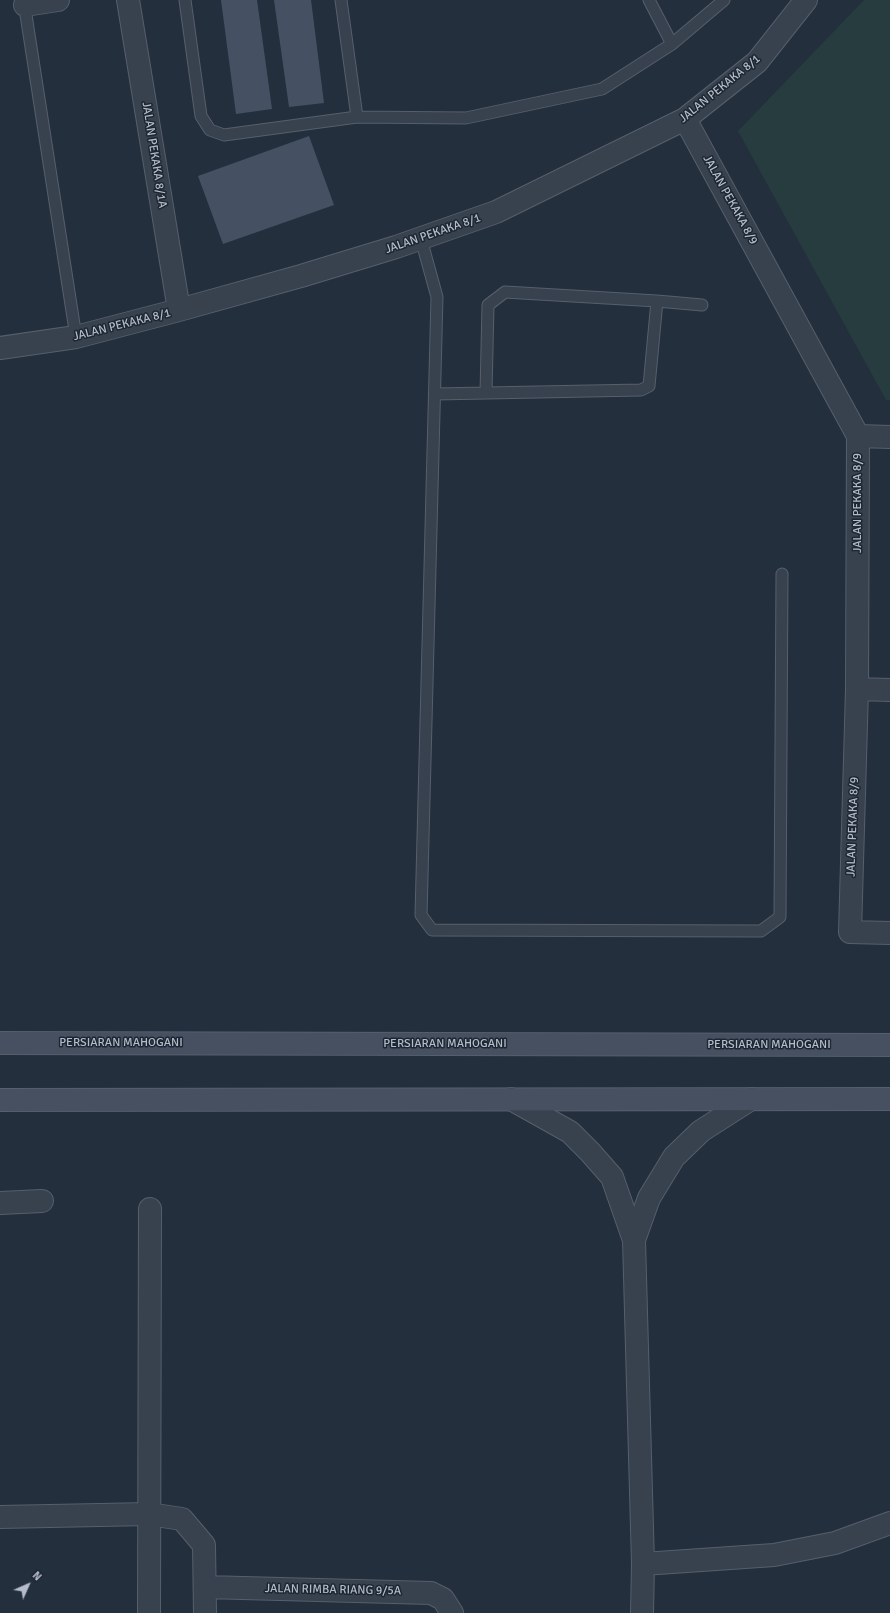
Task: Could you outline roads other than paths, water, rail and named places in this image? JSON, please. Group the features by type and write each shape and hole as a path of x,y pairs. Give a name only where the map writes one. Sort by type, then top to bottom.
{"main road":[{"name":"PERSIARAN MAHOGANI","path":"0,1043 890,1045"},
{"path":"0,1100 890,1099"}],"street":[{"path":"25,3 58,0"},
{"name":"JALAN PEKAKA 8/1A","path":"128,0 179,310"},
{"name":"JALAN PEKAKA 8/1","path":"0,348 76,337 179,310 301,276 421,239 496,212 685,119 757,62 806,0"},
{"name":"JALAN PEKAKA 8/9","path":"685,119 858,436 857,689 850,932 890,933"},
{"path":"858,436 890,437"},
{"path":"857,689 890,690"},
{"path":"511,1099 570,1132 612,1177 634,1240 643,1564 642,1613"},
{"path":"634,1240 649,1198 674,1156 701,1131 751,1099"},
{"path":"0,1203 42,1202"},
{"path":"149,1613 150,1209"},
{"path":"0,1517 150,1514 182,1519 204,1545 205,1613"},
{"path":"643,1564 774,1555 835,1543 890,1523"},
{"name":"JALAN RIMBA RIANG 9/5A","path":"205,1587 430,1593 443,1599 452,1613"}],"lane":[{"path":"185,0 201,116 210,130 224,135 357,117 466,118 602,89 672,44 724,0"},
{"path":"341,0 357,117"},
{"path":"649,0 672,44"},
{"path":"25,3 76,337"},
{"path":"421,239 437,297 421,915 432,930 761,931 780,918 782,574"},
{"path":"486,393 488,305 505,292 702,305"},
{"path":"434,394 641,390 649,386 656,301"}]}
